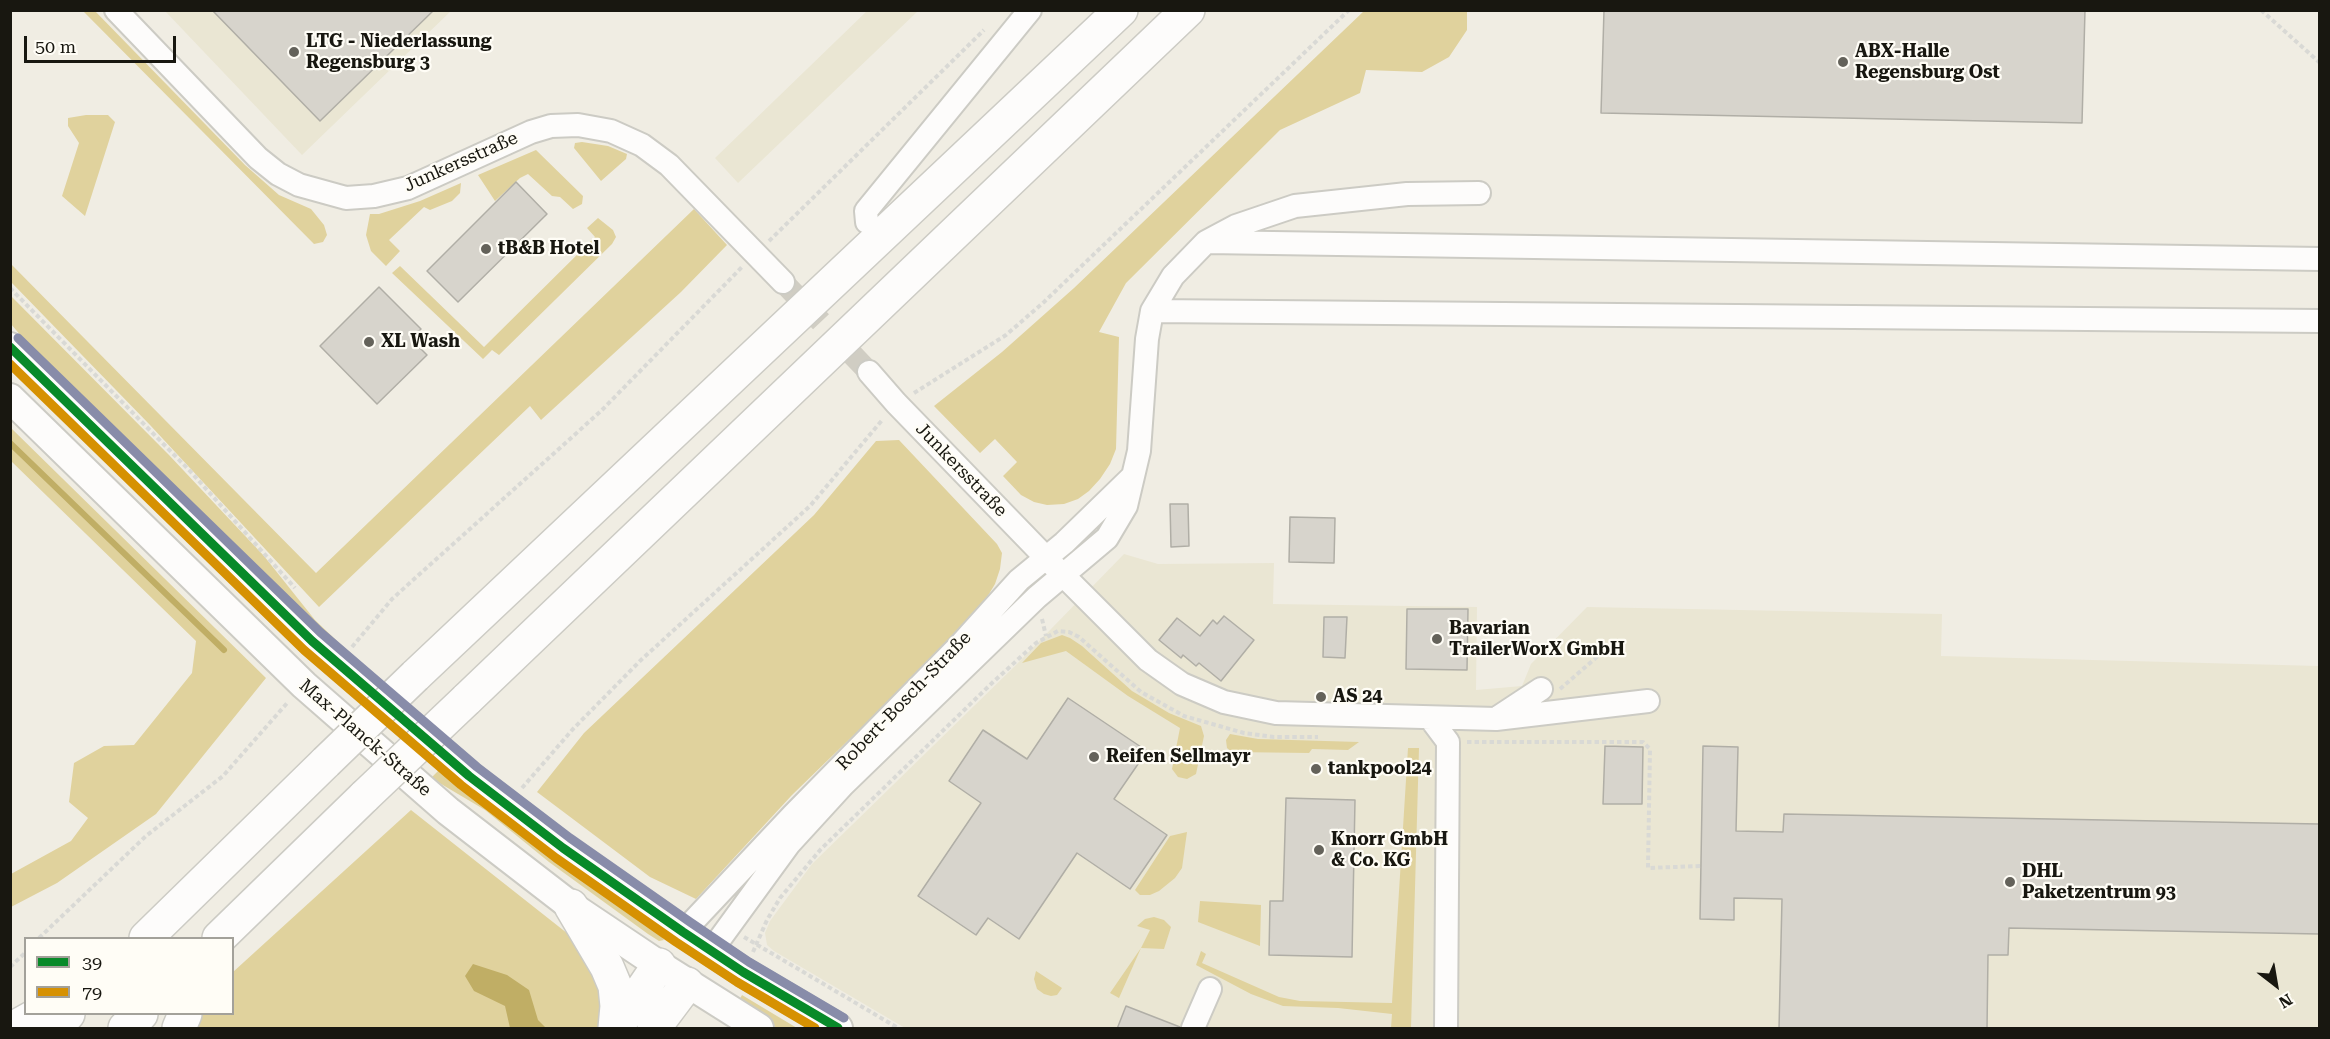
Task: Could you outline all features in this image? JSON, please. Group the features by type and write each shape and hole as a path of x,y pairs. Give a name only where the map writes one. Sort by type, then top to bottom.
{"highway":[{"path":"148,937 415,676 1121,10"},
{"path":"221,937 365,796 1188,10"},
{"path":"572,906 607,967 615,986 615,1029"},
{"path":"232,937 252,907"},
{"path":"615,1029 659,966"},
{"path":"654,1029 687,984"},
{"path":"14,1029 37,1015"},
{"path":"52,1029 67,1015"},
{"path":"125,1029 140,1015"},
{"path":"178,1029 185,1015"}],"main road":[{"path":"10,347 321,648 469,776 564,848 683,932 838,1029"},
{"name":"Max-Planck-Straße","path":"10,398 303,685 448,811 572,906 659,966 759,1029"},
{"path":"659,966 683,932"},
{"path":"687,984 711,951"}],"street":[{"name":"Junkersstraße","path":"116,10 258,158 278,174 299,185 346,198 374,196 408,188 531,132 551,126 578,126 611,131 642,145 669,165 783,282"},
{"path":"867,222 866,211 1030,10"},
{"name":"Robert-Bosch-Straße","path":"683,932 793,815 962,643 1011,588 1107,538 1126,506 1139,451 1147,339 1152,311 1173,276 1206,242 1236,226 1295,206 1407,194 1479,193"},
{"path":"1206,242 2319,259"},
{"path":"1152,311 2319,321"},
{"name":"Junkersstraße","path":"869,372 896,403 1054,566"},
{"path":"1054,566 1148,660 1182,684 1224,702 1276,713 1496,719 1648,700"},
{"name":"Robert-Bosch-Straße","path":"711,951 789,844 836,793 1037,597 1054,566"},
{"path":"1496,719 1541,689"},
{"path":"1430,718 1448,742 1446,1029"},
{"path":"1196,1027 1210,989"}],"path":[{"path":"519,791 573,729 641,660 810,506 896,403 988,347 1044,302 1349,10"},
{"path":"2260,10 2319,63"},
{"path":"352,647 392,599 601,411 756,254 987,27"},
{"path":"757,945 767,920 780,898 828,841 992,683 1036,643 1058,631 1069,632 1079,637 1141,692 1184,716 1244,733 1274,737 1320,737"},
{"path":"41,937 146,836 223,776 303,685"},
{"path":"1448,742 1643,742 1650,749 1648,868 1701,866"},
{"path":"10,967 24,954"},
{"path":"880,1025 882,1019"}],"shaded area":[{"path":"868,10 918,11 738,183 715,158"},
{"path":"83,11 95,11 245,165 279,195 311,209 324,225 327,235 323,242 314,244"},
{"path":"165,11 451,11 302,155"},
{"path":"1364,11 1467,11 1467,30 1449,57 1422,72 1366,70 1360,93 1280,130 1126,283 1099,332 1119,337 1116,449 1110,464 1089,491 1078,499 1064,504 1047,505 1034,502 1021,495 1003,476 1017,462 995,439 980,453 934,406 1002,352 1074,288"},
{"path":"108,115 115,122 85,216 62,196 79,143 68,126 68,118"},
{"path":"575,143 608,146 627,154 626,159 601,181 574,148"},
{"path":"536,150 583,196 582,204 573,209 560,197 552,196 528,174 520,178 495,201 478,175"},
{"path":"461,183 460,193 452,201 430,210 424,207 389,240 400,251 386,266 371,251 366,235 370,214 379,214 420,201"},
{"path":"694,209 727,245 681,292 541,420 530,406 319,607 150,425 11,282 11,264 316,573"},
{"path":"598,218 613,230 616,237 612,244 499,355 492,350 483,359 392,273 400,266 484,347 595,237 587,228"},
{"path":"10,295 169,455 264,556 315,620 380,682 378,684 172,489 32,349 11,324"},
{"path":"11,428 266,678 156,814 57,883 11,907 11,874 71,841 88,818 69,802 74,763 104,746 134,745 192,673 196,641 11,461"},
{"path":"899,440 997,544 1002,553 995,584 980,609 792,795 696,899 650,877 537,792 584,733 814,515 876,441"},
{"path":"1124,554 1158,564 1274,563 1273,604 1477,607 1476,690 1522,686 1531,664 1587,607 1942,614 1941,656 2319,666 2319,1028 905,1028 767,945 765,933 770,921 812,864 1015,666"},
{"path":"1062,635 1082,646 1132,691 1169,713 1201,726 1204,736 1196,774 1187,779 1178,777 1172,769 1180,728 1128,696 1066,651 1022,663 1041,643"},
{"path":"1230,734 1258,739 1359,742 1348,750 1312,749 1309,753 1232,752 1227,748 1226,740"},
{"path":"1408,748 1419,748 1411,1028 1391,1028 1392,1014 1338,1008 1283,1006 1251,994 1196,965 1201,951 1206,954 1202,963 1279,997 1300,1001 1392,1003"},
{"path":"441,768 655,928 664,940 659,941 648,934 549,862 485,810 431,778"},
{"path":"411,810 577,941 603,973 603,1028 192,1028 200,1015 234,1015 234,971"},
{"path":"1187,832 1182,868 1175,878 1159,891 1150,895 1140,895 1135,890 1170,836"},
{"path":"1200,901 1261,905 1260,946 1198,922"},
{"path":"1154,917 1164,920 1171,927 1164,949 1141,948 1150,930 1137,926 1145,919"},
{"path":"1141,948 1119,998 1110,993"},
{"path":"473,964 507,975 529,990 538,1020 546,1028 510,1028 505,1006 474,991 465,976"},
{"path":"1036,971 1062,988 1057,995 1044,994 1037,989 1034,979"},
{"path":"742,995 797,1028 777,1028 737,1004"}],"building":[{"path":"212,10 434,10 320,121"},
{"name":"ABX-Halle Regensburg Ost","path":"1604,10 2085,10 2082,123 1601,113"},
{"path":"516,182 547,214 458,302 427,271"},
{"name":"XL Wash","path":"379,287 421,329 411,339 427,355 377,404 320,346"},
{"path":"1170,504 1188,504 1189,546 1171,547"},
{"path":"1290,517 1335,518 1334,563 1289,562"},
{"name":"Bavarian TrailerWorX GmbH","path":"1407,609 1468,609 1467,670 1406,669"},
{"path":"1224,616 1254,640 1221,681 1199,663 1196,666 1183,655 1181,658 1159,640 1177,618 1200,636 1213,620 1217,624"},
{"path":"1324,617 1347,617 1345,658 1323,657"},
{"path":"1068,698 1147,751 1114,799 1167,835 1130,889 1077,853 1019,939 988,918 976,935 918,896 981,803 949,781 983,730 1027,759"},
{"path":"1605,746 1643,747 1642,804 1603,804"},
{"name":"DHL Paketzentrum 93","path":"1703,746 1738,747 1736,831 1783,832 1784,814 2319,824 2319,934 2009,928 2008,955 1988,955 1987,1029 1779,1029 1782,899 1734,898 1734,920 1700,919"},
{"name":"Knorr GmbH & Co. KG","path":"1286,798 1355,800 1352,957 1269,955 1270,901 1283,901"},
{"path":"1126,1006 1180,1027 1180,1029 1117,1029"}],"waterway":[{"path":"10,443 224,650"}],"tunnel":[{"path":"783,282 869,372"}],"transit line":[{"path":"18,338 320,632 477,767 570,838 690,922 749,962 844,1018"},
{"name":"39","path":"10,347 312,641 469,776 563,848 683,932 743,972 838,1028"},
{"name":"79","path":"10,364 304,650 461,785 556,858 676,942 737,982 815,1028"}],"place":[{"name":"LTG - Niederlassung Regensburg 3","path":"294,52"},
{"name":"ABX-Halle Regensburg Ost","path":"1843,62"},
{"name":"tB&B Hotel","path":"486,249"},
{"name":"XL Wash","path":"369,342"},
{"name":"Bavarian TrailerWorX GmbH","path":"1437,639"},
{"name":"AS 24","path":"1321,697"},
{"name":"Reifen Sellmayr","path":"1094,757"},
{"name":"tankpool24","path":"1316,769"},
{"name":"Knorr GmbH & Co. KG","path":"1319,850"},
{"name":"DHL Paketzentrum 93","path":"2010,882"}]}
